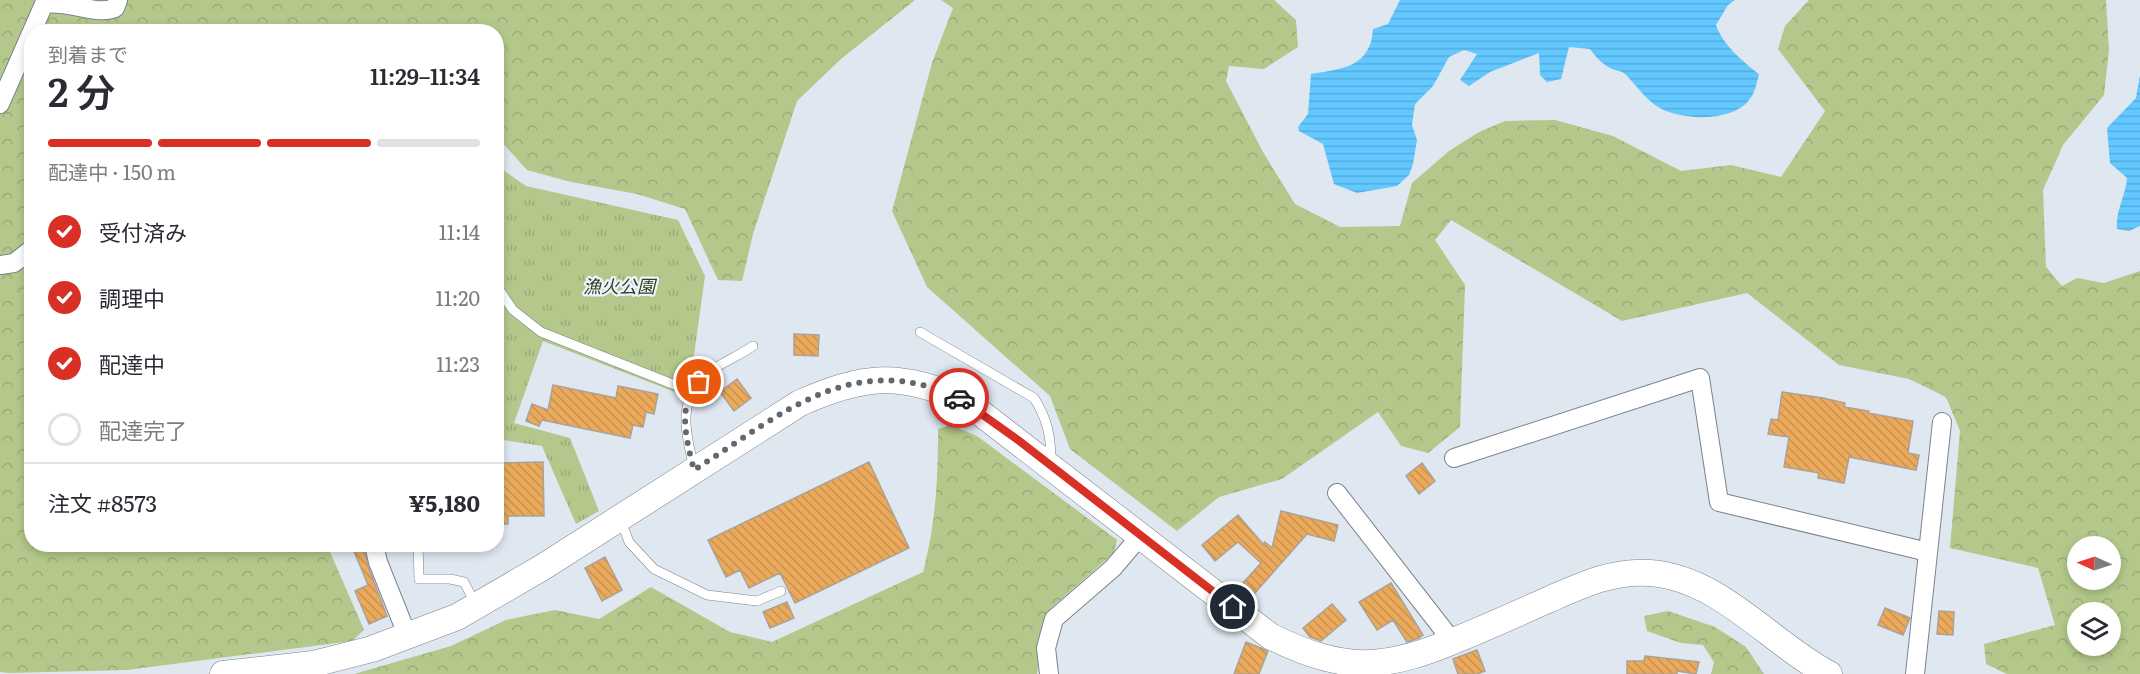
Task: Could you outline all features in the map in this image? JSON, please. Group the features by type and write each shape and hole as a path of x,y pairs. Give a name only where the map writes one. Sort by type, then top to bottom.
{"street":[{"path":"35,24 44,4 58,1 108,11 115,8 118,0"},
{"path":"0,104 24,49"},
{"path":"0,264 14,263 24,255"},
{"path":"1454,458 1700,378 1719,502 1928,552"},
{"path":"223,674 313,664 372,649 408,637 477,607 620,519 800,403 837,387 888,379 939,388 965,401 1270,636 1334,669 1397,663 1419,657 1600,578 1649,573 1691,582 1829,674"},
{"path":"1915,674 1942,422"},
{"path":"1337,493 1452,642"},
{"path":"1049,674 1046,648 1054,619 1113,568 1141,535"},
{"path":"376,552 408,637"}],"lane":[{"path":"504,297 513,310 541,332 690,391"},
{"path":"920,332 1035,398 1047,424 1051,440 1051,465"},
{"path":"694,470 685,425 690,391 708,373 753,346"},
{"path":"620,519 629,542 640,556 672,580 706,595 757,602 781,591"},
{"path":"418,552 419,579 450,579 464,582 477,607"}],"green space":[{"path":"0,0 915,0 841,59 797,101 753,234 742,281 718,280 685,209 637,194 571,182 527,170 504,145 504,24 24,24 24,552 330,552 364,630 352,641 127,670 0,672"},
{"path":"941,0 1274,0 1296,20 1298,47 1264,69 1229,66 1226,81 1263,152 1295,204 1340,227 1400,226 1412,183 1449,151 1479,132 1505,121 1555,120 1613,136 1681,171 1731,165 1781,177 1825,111 1778,49 1785,26 1809,0 2106,0 2109,50 2104,95 2063,145 2043,190 2046,267 2062,286 2077,278 2104,283 2140,271 2140,674 2007,674 1986,664 1984,644 2055,625 2038,568 1950,548 1960,431 1946,397 1909,379 1839,365 1747,293 1622,321 1451,220 1435,240 1465,285 1460,427 1428,453 1401,446 1378,412 1282,479 1219,497 1177,531 1070,449 1050,396 927,287 892,211 932,63 953,8"},
{"name":"漁火公園","path":"504,171 526,186 678,220 705,276 693,362 680,394 543,341 514,423 570,438 599,511 576,524 542,446 504,440"},
{"path":"951,425 977,436 1117,540 1114,553 1051,608 1044,622 1037,674 354,674 451,646 506,620 555,610 599,619 651,587 730,632 772,642 923,572 931,536 935,501 938,429"},
{"path":"1668,611 1715,627 1746,647 1764,674 1711,674 1714,662 1703,645 1681,643 1647,631 1644,616"}],"water":[{"path":"1400,0 1735,0 1728,5 1716,25 1728,46 1759,74 1756,88 1749,100 1730,113 1690,117 1655,105 1624,73 1604,64 1590,49 1569,47 1561,79 1547,82 1540,75 1539,53 1490,72 1469,86 1460,80 1477,54 1464,50 1449,57 1433,86 1415,104 1412,125 1417,140 1409,175 1397,186 1357,193 1334,184 1323,144 1299,131 1298,127 1308,114 1311,74 1344,68 1361,59 1371,42 1373,29 1388,24"},
{"path":"2140,75 2140,226 2129,231 2117,229 2127,178 2110,163 2107,128 2136,98"}],"building":[{"path":"794,334 819,335 818,356 794,355"},
{"path":"737,379 751,398 734,411 720,392"},
{"path":"553,385 616,398 618,386 658,394 654,414 646,412 643,427 633,425 630,438 542,420 539,426 526,421 532,404 548,410"},
{"path":"1782,392 1823,398 1845,403 1844,407 1913,421 1908,453 1919,455 1916,470 1849,457 1844,483 1818,478 1819,473 1784,467 1789,437 1768,434 1771,419 1778,420"},
{"path":"543,462 544,516 508,516 508,524 504,524 504,463"},
{"path":"869,462 909,548 795,603 780,573 749,588 740,570 726,577 708,540"},
{"path":"1422,463 1435,481 1419,494 1406,476"},
{"path":"1281,511 1338,525 1334,541 1307,534 1255,593 1243,583 1261,563 1238,542 1215,561 1202,545 1238,515 1263,544 1265,542 1272,548"},
{"path":"354,552 365,552 387,616 369,624 355,591 368,585"},
{"path":"605,557 622,590 602,601 585,568"},
{"path":"1391,583 1423,635 1419,638 1407,642 1393,620 1377,630 1359,602"},
{"path":"787,602 794,618 770,628 763,612"},
{"path":"1332,604 1346,620 1321,641 1310,637 1303,628"},
{"path":"1885,608 1910,618 1903,635 1878,625"},
{"path":"1939,611 1954,612 1953,635 1937,634"},
{"path":"1246,642 1268,651 1259,674 1234,674"},
{"path":"1477,650 1485,671 1477,674 1458,674 1453,659"},
{"path":"1645,656 1699,662 1696,674 1677,671 1677,674 1627,674 1627,661 1644,661"}],"way so far":[{"path":"699,382 690,391 685,425 694,470 800,403 837,387 860,381 888,379 939,388 959,398"}],"route":[{"path":"959,398 986,415 1233,607"}]}
